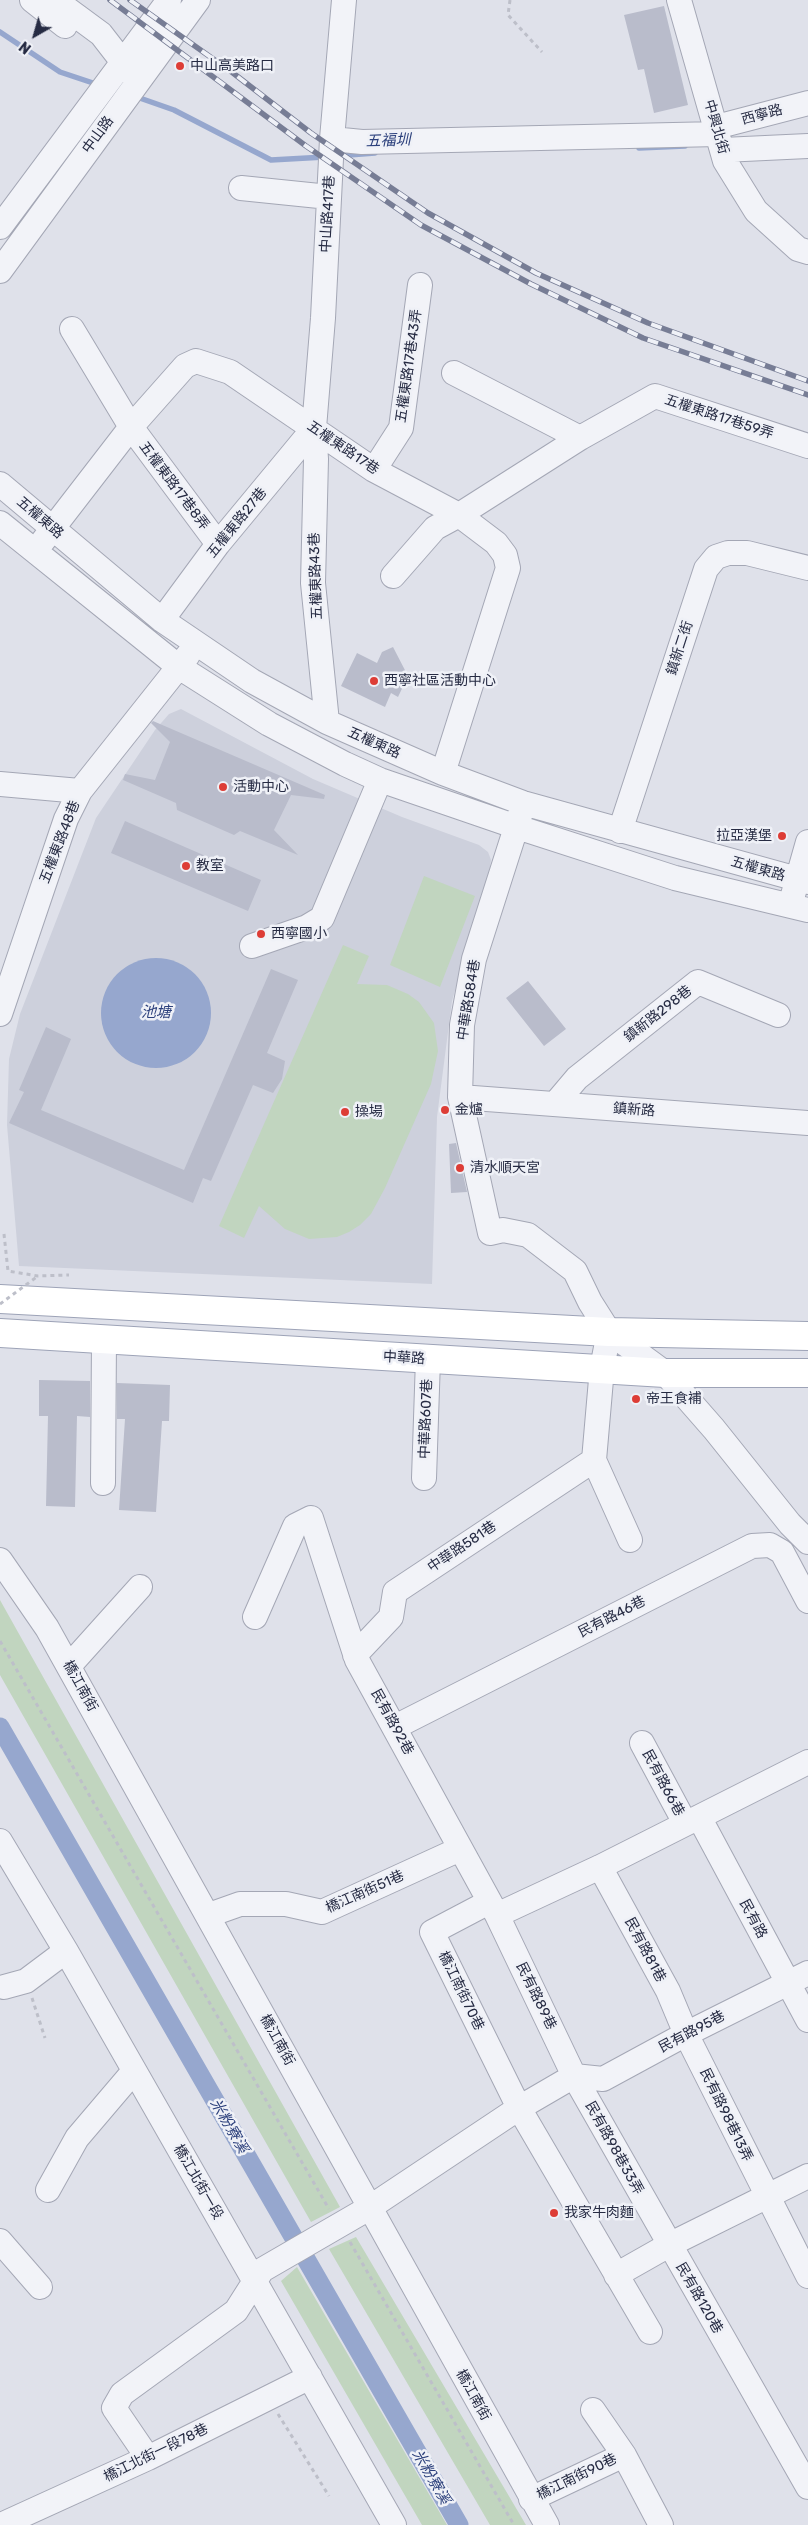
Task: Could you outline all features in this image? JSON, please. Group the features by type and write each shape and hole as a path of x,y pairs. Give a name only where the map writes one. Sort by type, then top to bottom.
{"main road":[{"path":"0,1299 609,1332 808,1336"},
{"name":"中華路","path":"0,1333 665,1373 808,1373"}],"street":[{"path":"32,0 67,27 101,34"},
{"path":"55,0 101,34 130,72"},
{"name":"中山路","path":"0,271 130,72 169,0"},
{"name":"中山路","path":"0,227 130,72 197,0"},
{"name":"中山路417巷","path":"314,428 323,318 332,139 344,0"},
{"name":"中興北街","path":"679,0 726,161 756,211 798,249 808,252"},
{"name":"西寧路","path":"719,137 808,103"},
{"path":"332,139 362,142 719,137 808,146"},
{"path":"241,188 329,197"},
{"name":"五權東路17巷43弄","path":"374,470 401,428 420,285"},
{"name":"五權東路17巷8弄","path":"72,329 131,427 218,544"},
{"name":"五權東路17巷","path":"35,552 131,427 185,366 196,361 230,372 374,470 459,515 496,543 505,555 508,568 443,773"},
{"path":"454,373 580,438"},
{"name":"五權東路17巷59弄","path":"393,576 435,528 459,515 580,438 656,396 808,446"},
{"name":"五權東路27巷","path":"162,620 218,544 314,428"},
{"name":"五權東路43巷","path":"314,428 316,459 313,583 326,722"},
{"name":"五權東路","path":"0,484 162,620 252,681 326,722 443,773 523,803 802,881"},
{"name":"五權東路","path":"0,523 179,667 269,724 380,780 675,878 799,908"},
{"name":"鎮新二街","path":"620,831 706,569 716,557 728,553 747,552 808,568"},
{"name":"五權東路48巷","path":"0,1014 66,819 80,791 196,644"},
{"path":"252,946 307,927 322,918 380,780"},
{"path":"0,784 80,791"},
{"name":"中華路584巷","path":"523,803 474,959 462,1025 460,1097 490,1233 503,1230 528,1235 575,1271 590,1302 609,1332 665,1373"},
{"path":"799,908 808,842"},
{"name":"鎮新路298巷","path":"555,1104 577,1078 698,982 778,1015"},
{"name":"鎮新路","path":"460,1097 808,1123"},
{"path":"609,1332 602,1368 594,1460 630,1540"},
{"path":"103,1483 104,1340"},
{"name":"中華路607巷","path":"424,1478 428,1359"},
{"path":"665,1373 714,1429 790,1524 808,1542"},
{"name":"中華路581巷","path":"355,1655 391,1617 395,1592 594,1460"},
{"name":"民有路92巷","path":"255,1617 295,1526 311,1518 355,1655 493,1908"},
{"name":"民有路46巷","path":"395,1727 752,1546 770,1545 782,1552 808,1601"},
{"name":"橋江南街","path":"0,1560 47,1628 69,1666 209,1915 368,2208 547,2525"},
{"path":"69,1666 140,1587"},
{"name":"民有路66巷","path":"642,1743 692,1820"},
{"path":"493,1908 600,1867 808,1762"},
{"name":"民有路","path":"692,1820 798,1978 808,2020"},
{"name":"橋江北街一段","path":"0,1841 66,1951 394,2525"},
{"name":"橋江南街51巷","path":"209,1915 240,1904 286,1904 322,1912 460,1849"},
{"name":"民有路81巷","path":"600,1867 668,1992 686,2034"},
{"name":"民有路89巷","path":"493,1908 574,2076"},
{"name":"橋江南街70巷","path":"493,1908 432,1932 519,2108 650,2332"},
{"path":"4,1988 26,1981 66,1951"},
{"name":"民有路95巷","path":"574,2076 603,2080 686,2034 798,1978"},
{"name":"民有路98巷13弄","path":"686,2034 766,2197 808,2276"},
{"path":"48,2190 77,2138 134,2071"},
{"path":"148,2458 114,2408 122,2394 236,2311 262,2270 368,2208 519,2108 574,2076"},
{"name":"民有路98巷33弄","path":"574,2076 669,2245"},
{"path":"616,2275 669,2245 808,2176"},
{"path":"0,2241 40,2287"},
{"name":"民有路120巷","path":"669,2245 808,2487"},
{"name":"橋江北街一段78巷","path":"1,2525 148,2458 310,2377"},
{"name":"橋江南街90巷","path":"592,2410 624,2455 661,2525"},
{"name":"橋江南街90巷","path":"531,2499 624,2455"}],"path":[{"path":"510,0 508,15 542,52"},
{"path":"4,1234 8,1271 38,1276 69,1275"},
{"path":"0,1304 38,1276"},
{"path":"0,1641 320,2196 514,2525"},
{"path":"26,1981 45,2038"},
{"path":"269,2398 329,2496"}],"shaded area":[{"name":"西寧國小","path":"181,709 313,779 402,817 479,845 488,852 491,860 490,867 452,1001 437,1117 432,1284 19,1266 7,1125 9,1059 20,1014 96,818 155,730 169,714"}],"green space":[{"path":"424,876 475,896 440,987 390,965"},
{"path":"343,945 369,956 357,984 387,985 408,994 419,1002 434,1023 438,1051 431,1084 385,1188 371,1214 360,1225 337,1237 309,1239 285,1229 259,1206 244,1238 219,1226"},
{"path":"0,1600 340,2207 311,2222 0,1675"},
{"path":"356,2237 526,2525 490,2525 329,2249"},
{"path":"297,2267 447,2525 422,2525 281,2281"}],"water":[{"name":"池塘","path":"156,958 177,962 195,974 207,992 211,1013 207,1034 195,1052 177,1064 156,1068 135,1064 117,1052 105,1034 101,1013 105,992 117,974 135,962"}],"building":[{"path":"664,6 688,105 654,113 644,69 638,70 624,15"},
{"name":"西寧社區活動中心","path":"393,647 408,676 398,697 391,693 385,707 341,686 357,653 377,663 382,652"},
{"name":"活動中心","path":"153,721 325,795 324,799 291,795 274,830 298,855 240,831 234,835 177,810 176,803 123,780 125,774 155,780 170,742 151,723"},
{"name":"教室","path":"125,821 261,880 248,911 111,853"},
{"path":"271,969 298,980 267,1053 285,1061 282,1079 273,1093 253,1085 211,1181 203,1178 193,1203 9,1123 24,1092 19,1090 46,1027 71,1039 41,1110 184,1170"},
{"path":"528,981 566,1029 544,1046 506,998"},
{"path":"456,1143 467,1192 451,1193 449,1144"},
{"path":"39,1380 90,1381 90,1417 77,1416 75,1507 46,1506 48,1416 39,1416"},
{"path":"117,1383 170,1385 169,1421 162,1421 156,1512 119,1510 125,1419 117,1419"}],"waterway":[{"name":"五福圳","path":"0,32 60,72 99,85"},
{"name":"五福圳","path":"134,96 174,110 271,160 325,157"},
{"name":"五福圳","path":"639,148 685,146"},
{"name":"五福圳","path":"336,156 375,153"},
{"name":"米粉寮溪","path":"0,1727 459,2525"}],"railway":[{"path":"110,0 306,146 421,225 531,284 643,338 808,395"},
{"path":"130,0 233,73 311,133 428,213 536,273 648,323 808,381"}],"place":[{"name":"中山高美路口","path":"180,66"},
{"name":"西寧社區活動中心","path":"374,681"},
{"name":"活動中心","path":"223,787"},
{"name":"拉亞漢堡","path":"782,836"},
{"name":"教室","path":"186,866"},
{"name":"西寧國小","path":"261,934"},
{"name":"金爐","path":"445,1110"},
{"name":"操場","path":"345,1112"},
{"name":"清水順天宮","path":"460,1168"},
{"name":"帝王食補","path":"636,1399"},
{"name":"我家牛肉麵","path":"554,2213"}]}
